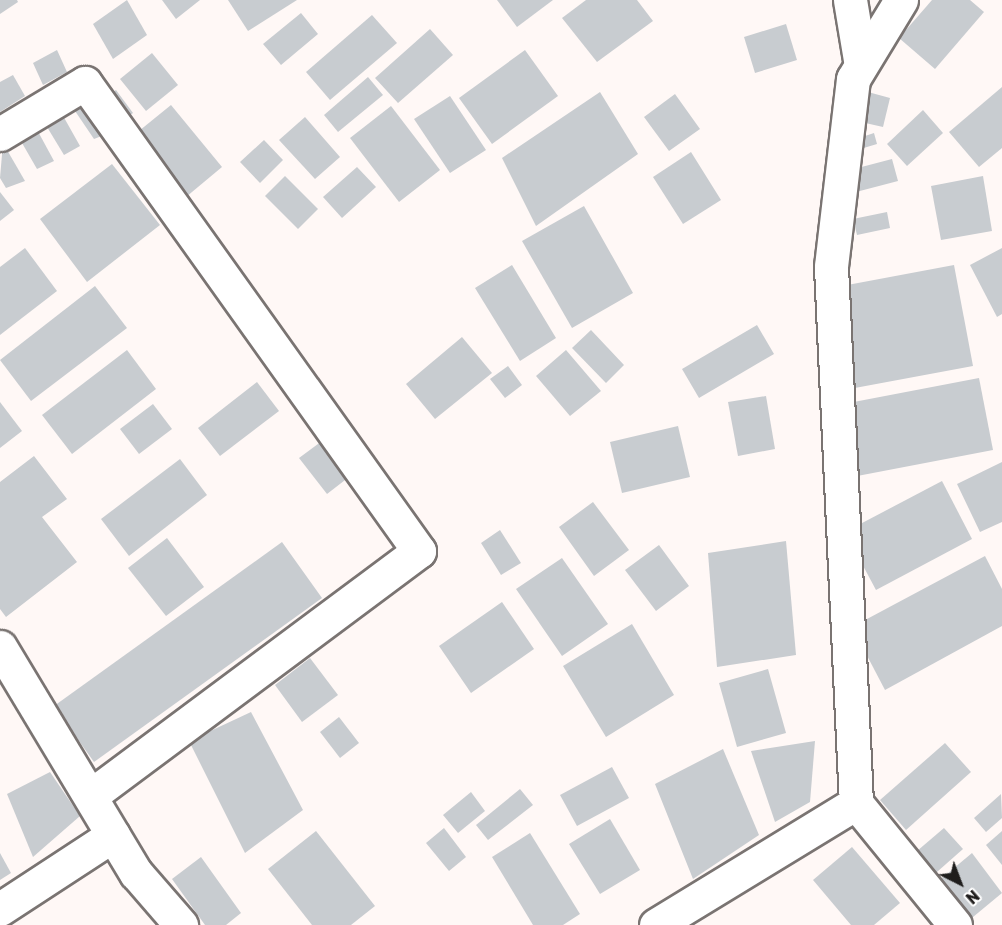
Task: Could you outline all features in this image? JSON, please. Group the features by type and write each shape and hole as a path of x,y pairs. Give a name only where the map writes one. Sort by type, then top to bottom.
{"street":[{"path":"850,0 860,60 831,267 856,803 955,925"},
{"path":"860,60 901,0"},
{"path":"0,134 85,83 419,551 90,796"},
{"path":"0,647 136,873 180,925"},
{"path":"656,925 856,803"},
{"path":"0,909 113,835"}],"building":[{"path":"0,0 17,0 18,2 0,14"},
{"path":"127,0 147,35 113,59 93,24"},
{"path":"162,0 200,0 176,19"},
{"path":"228,0 297,0 248,31"},
{"path":"497,0 553,0 517,27"},
{"path":"586,0 637,0 653,21 597,62 562,18"},
{"path":"932,0 970,0 984,12 935,69 899,38"},
{"path":"301,13 318,34 281,65 263,44"},
{"path":"372,15 397,43 330,100 306,72"},
{"path":"786,24 797,60 755,73 744,37"},
{"path":"430,29 453,55 398,103 375,78"},
{"path":"57,50 67,72 43,85 33,63"},
{"path":"525,50 558,96 492,144 459,98"},
{"path":"152,53 178,85 146,111 120,79"},
{"path":"13,75 25,96 0,112 0,82"},
{"path":"368,77 383,95 338,132 324,115"},
{"path":"1002,87 1002,148 979,167 949,132"},
{"path":"116,90 133,113 123,120 106,97"},
{"path":"600,92 638,154 536,226 502,158"},
{"path":"868,92 890,98 883,127 861,122"},
{"path":"675,94 700,129 669,151 644,117"},
{"path":"450,96 486,150 450,173 414,119"},
{"path":"92,100 112,132 94,139 73,108"},
{"path":"171,105 222,167 186,197 134,135"},
{"path":"391,106 440,170 399,202 350,138"},
{"path":"923,110 943,133 907,166 887,144"},
{"path":"62,114 80,146 64,155 44,122"},
{"path":"305,117 340,157 315,179 279,140"},
{"path":"35,126 54,161 37,169 18,136"},
{"path":"874,133 877,144 857,150 853,140"},
{"path":"264,140 283,160 260,183 240,162"},
{"path":"3,143 25,181 6,188 0,178"},
{"path":"691,152 721,200 683,224 653,177"},
{"path":"892,159 898,181 856,192 850,170"},
{"path":"112,164 160,225 87,282 40,219"},
{"path":"357,167 376,187 342,218 323,197"},
{"path":"285,176 318,209 298,229 265,196"},
{"path":"983,176 992,231 941,240 931,186"},
{"path":"0,192 14,210 0,221"},
{"path":"584,206 633,293 572,328 522,241"},
{"path":"887,212 890,228 857,235 853,219"},
{"path":"25,248 57,291 0,335 0,267"},
{"path":"1002,248 1002,314 997,317 970,265"},
{"path":"512,265 556,338 520,361 475,288"},
{"path":"954,265 973,366 844,390 826,289"},
{"path":"95,286 127,328 31,401 0,360"},
{"path":"757,325 774,354 699,398 682,369"},
{"path":"591,330 624,365 606,383 572,348"},
{"path":"462,337 492,373 435,419 406,384"},
{"path":"127,350 156,389 72,454 42,415"},
{"path":"566,350 601,391 570,416 536,376"},
{"path":"508,366 522,385 505,398 490,379"},
{"path":"979,378 993,450 852,477 838,405"},
{"path":"257,382 279,411 220,456 198,428"},
{"path":"766,396 775,449 738,456 728,402"},
{"path":"0,402 22,431 0,448"},
{"path":"153,404 172,429 139,454 120,429"},
{"path":"678,426 690,477 622,493 610,442"},
{"path":"322,441 349,477 327,494 299,458"},
{"path":"34,456 67,499 42,517 77,562 6,617 0,609 0,482"},
{"path":"180,459 207,495 129,556 101,519"},
{"path":"1002,462 1002,522 980,532 957,484"},
{"path":"942,481 972,539 876,590 845,532"},
{"path":"593,502 629,550 594,576 559,527"},
{"path":"500,530 521,563 501,575 481,543"},
{"path":"167,538 204,587 166,616 128,568"},
{"path":"786,541 796,655 717,667 708,553"},
{"path":"282,542 322,598 94,762 54,706"},
{"path":"659,545 689,586 656,611 625,570"},
{"path":"985,556 1002,589 1002,626 885,690 852,627"},
{"path":"562,558 608,624 562,656 516,589"},
{"path":"502,602 534,649 471,693 439,646"},
{"path":"632,624 674,695 606,737 563,666"},
{"path":"310,658 338,695 302,722 275,685"},
{"path":"768,669 786,733 737,747 719,683"},
{"path":"251,712 303,810 245,853 189,741"},
{"path":"339,717 359,743 340,758 320,732"},
{"path":"815,741 810,802 775,822 751,751"},
{"path":"945,743 971,772 906,830 880,800"},
{"path":"723,749 759,835 693,879 655,784"},
{"path":"612,767 629,798 577,826 560,795"},
{"path":"50,772 80,816 33,857 7,794"},
{"path":"520,789 533,805 488,840 476,825"},
{"path":"471,792 485,811 458,833 443,815"},
{"path":"1001,794 1002,818 986,832 974,818"},
{"path":"610,819 640,870 600,894 569,844"},
{"path":"444,828 466,857 449,871 426,843"},
{"path":"944,828 963,849 929,879 910,857"},
{"path":"316,831 375,906 351,925 312,925 268,869"},
{"path":"1002,831 1002,865 986,845"},
{"path":"530,833 580,914 563,925 533,925 492,857"},
{"path":"852,847 900,903 874,925 851,925 813,880"},
{"path":"0,853 11,873 0,880"},
{"path":"972,853 1002,893 967,922 935,884"},
{"path":"201,857 241,913 226,925 205,925 172,879"}]}
